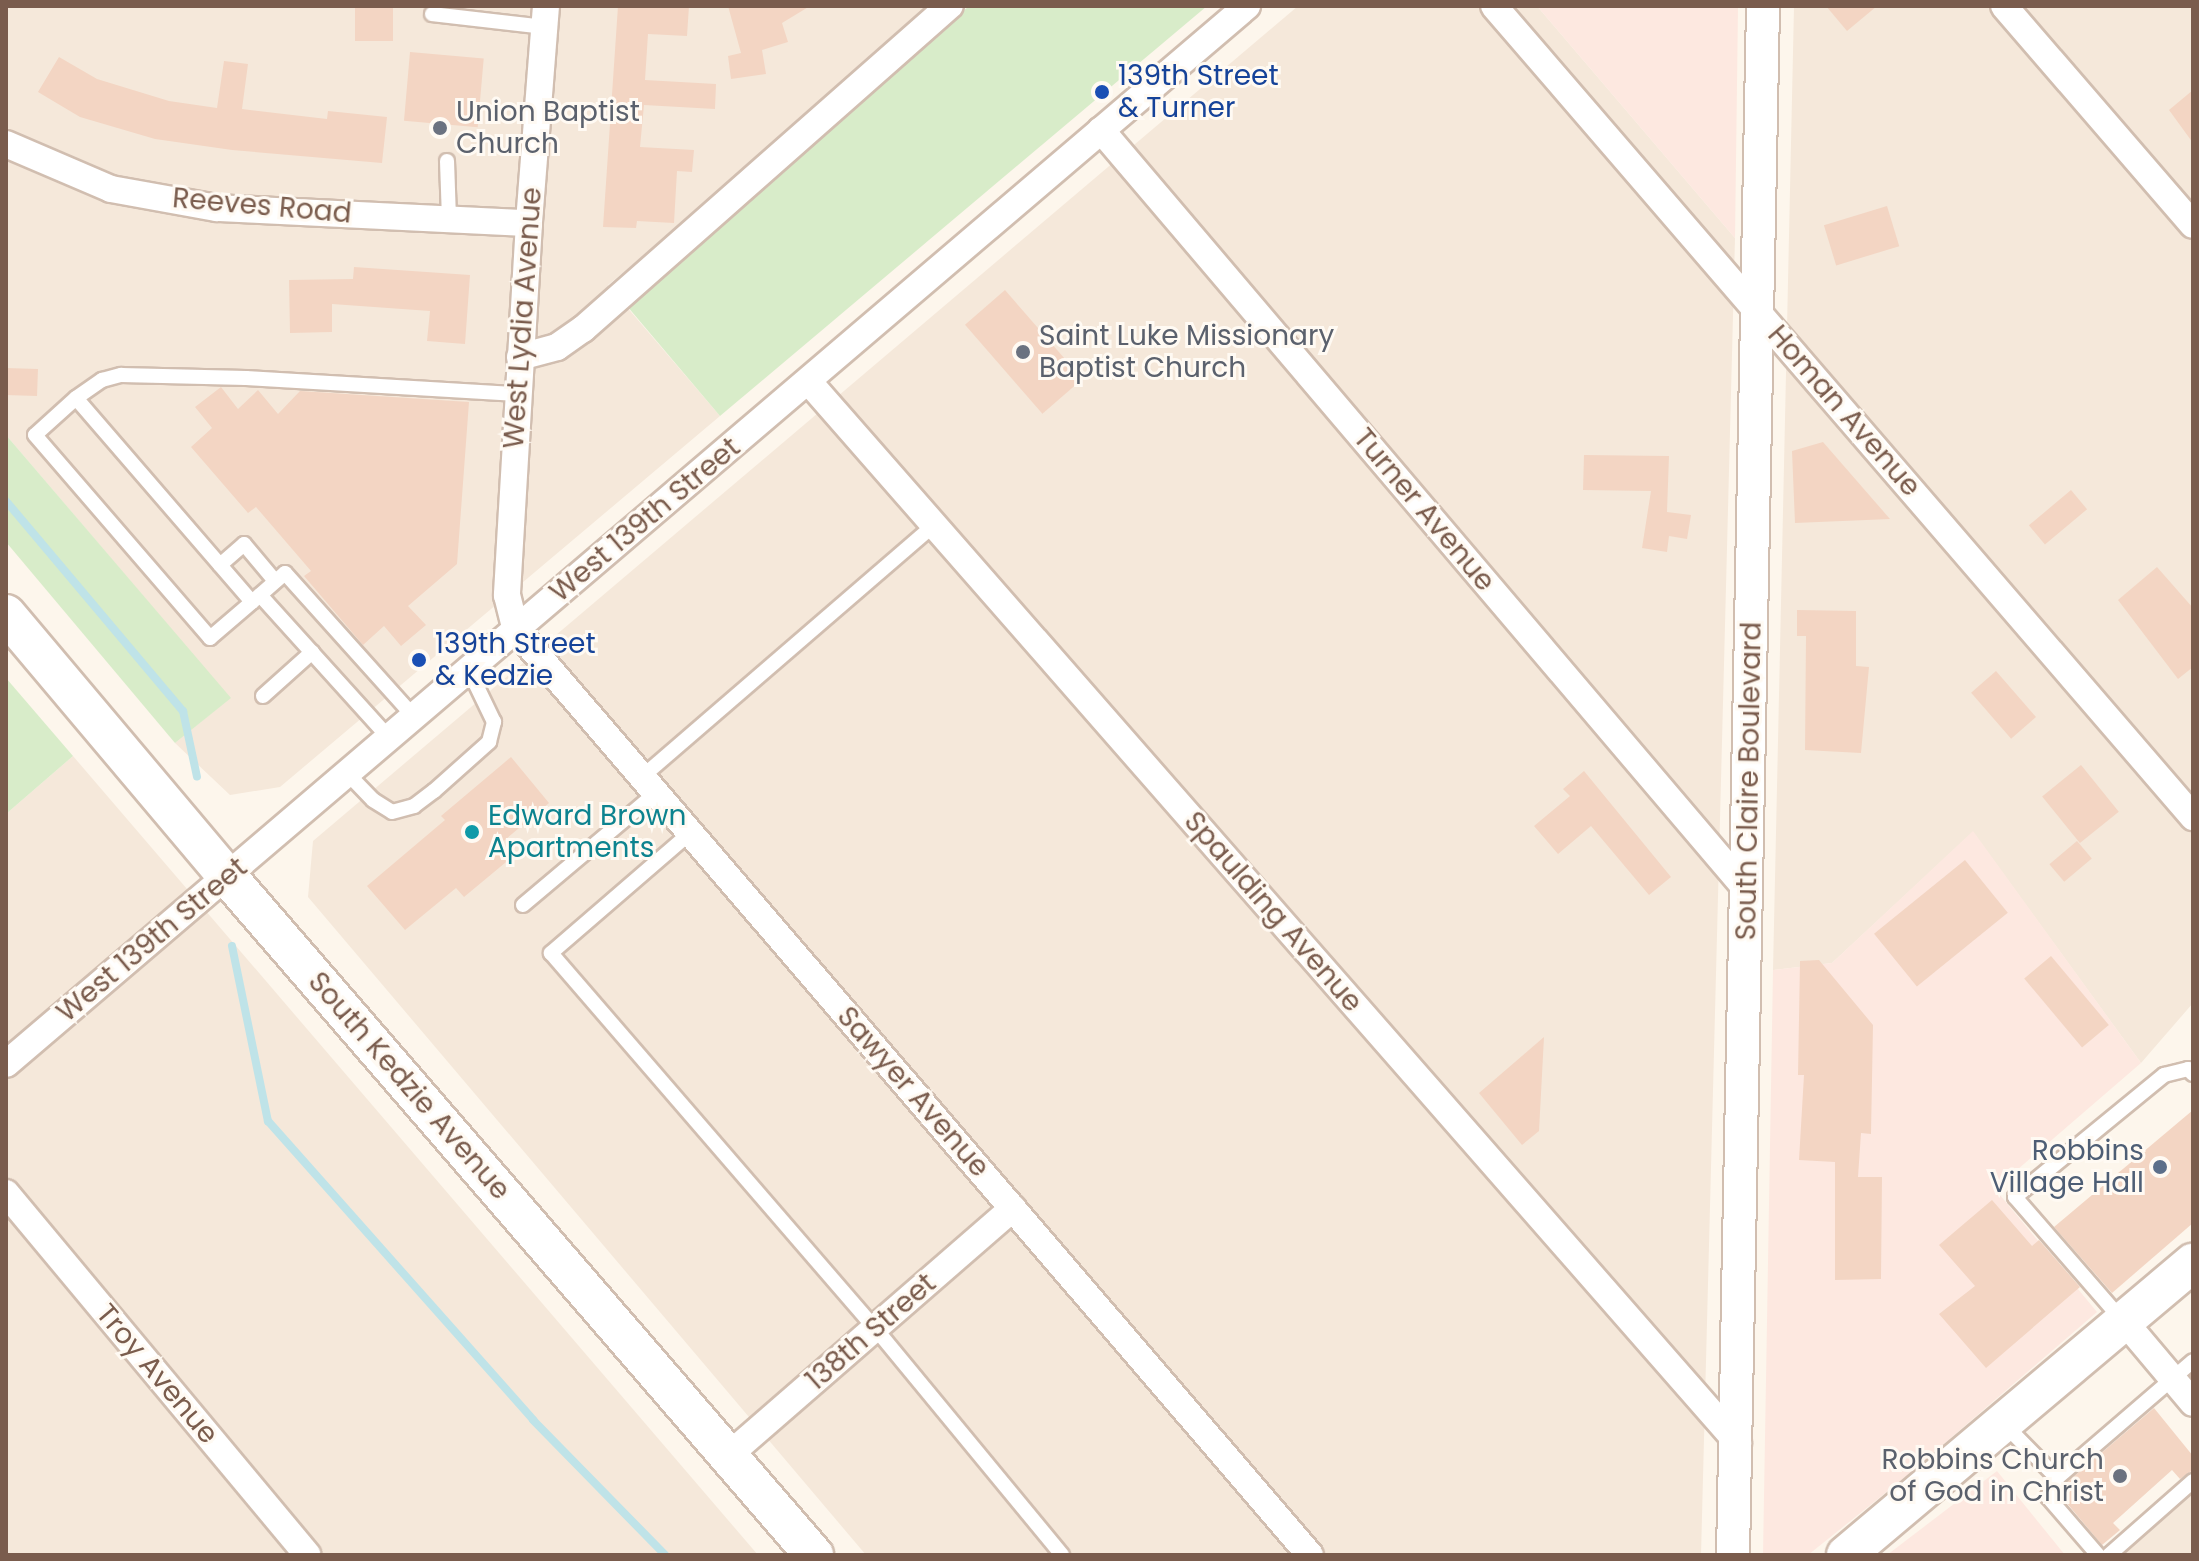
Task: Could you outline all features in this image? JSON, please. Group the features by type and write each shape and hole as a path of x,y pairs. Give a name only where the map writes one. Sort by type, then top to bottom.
{"main road":[{"name":"South Kedzie Avenue","path":"6,614 227,876 814,1555"},
{"path":"1846,1555 2193,1263"}],"street":[{"path":"520,357 557,347 583,329 950,6"},
{"name":"West 139th Street","path":"6,1064 1247,6"},
{"name":"Homan Avenue","path":"1494,6 2193,817"},
{"name":"South Claire Boulevard","path":"1733,1555 1738,1443 1763,6"},
{"path":"2004,6 2193,225"},
{"name":"West Lydia Avenue","path":"516,630 507,595 520,357 545,16"},
{"name":"Turner Avenue","path":"1101,130 1747,890"},
{"name":"Reeves Road","path":"6,144 111,189 217,208 529,223"},
{"name":"Spaulding Avenue","path":"808,381 1738,1443"},
{"name":"Sawyer Avenue","path":"516,630 1310,1555"},
{"name":"Troy Avenue","path":"6,1193 308,1555"},
{"name":"138th Street","path":"729,1455 1013,1208"},
{"path":"2124,1321 2188,1366 2193,1403"}],"lane":[{"path":"432,14 545,16"},
{"path":"447,161 449,219"},
{"path":"280,577 210,638 35,435 76,398 102,380 121,375 246,378 518,394"},
{"path":"76,398 220,565 312,652 389,738"},
{"path":"523,905 649,785 934,525"},
{"path":"220,565 244,544 280,577 414,717"},
{"path":"263,696 312,652"},
{"path":"347,773 373,800 392,812 414,806 434,791 489,742 494,722 469,670"},
{"path":"690,833 551,953 875,1328 1062,1555"},
{"path":"2124,1321 2015,1197 2164,1075 2191,1069"},
{"path":"2098,1555 2048,1497 2057,1478 2188,1366"},
{"path":"2003,1423 2057,1478"},
{"path":"2109,1555 2193,1481"}],"shaded area":[{"path":"6,6 944,6 608,285 720,416 280,787 230,795 175,743 230,698 6,435"},
{"path":"1298,6 1537,6 1735,238 1701,1555 866,1555 308,897 313,841"},
{"path":"1537,6 1738,6 1735,238"},
{"path":"1794,6 2193,6 2193,1003 2141,1063 1973,832 1832,963 1773,970"},
{"path":"73,756 758,1555 6,1555 6,814"},
{"path":"1973,831 2141,1063 1995,1189 2097,1312 1909,1474 1808,1555 1763,1555 1773,970 1832,963"},
{"path":"1997,1471 2065,1555 1887,1555"},
{"path":"2193,1486 2193,1555 2110,1555"}],"green space":[{"path":"969,6 1207,6 720,416 627,306"},
{"path":"6,435 231,698 175,743 6,542"},
{"path":"6,678 73,756 6,814"}],"building":[{"path":"355,6 393,6 393,41 355,41"},
{"path":"618,6 689,6 687,36 648,34 645,80 716,84 715,109 644,105 640,147 694,150 692,172 677,171 674,223 637,221 636,228 603,227"},
{"path":"728,6 810,6 782,23 788,42 762,50 766,74 731,79 728,56 741,53"},
{"path":"1826,6 1877,6 1847,31"},
{"path":"410,52 484,58 478,127 404,121"},
{"path":"59,57 97,79 169,101 217,108 224,61 248,64 242,109 327,119 328,111 387,117 382,163 232,150 155,139 80,117 38,92"},
{"path":"2193,90 2193,143 2169,110"},
{"path":"1887,206 1899,246 1836,265 1824,225"},
{"path":"354,267 470,275 465,344 427,341 430,311 332,304 332,332 290,333 289,280 353,279"},
{"name":"Saint Luke Missionary Baptist Church","path":"1005,290 1082,379 1042,414 965,325"},
{"path":"6,368 38,369 37,396 6,395"},
{"path":"221,387 238,409 258,390 278,414 300,391 469,402 457,564 408,606 426,625 401,646 384,626 363,645 304,576 311,571 256,507 248,513 191,447 212,428 195,407"},
{"path":"1823,442 1890,519 1795,523 1792,451"},
{"path":"1584,455 1669,456 1667,512 1691,515 1687,539 1669,536 1667,552 1642,548 1651,491 1583,490"},
{"path":"2071,490 2087,509 2045,545 2029,525"},
{"path":"2157,567 2193,608 2193,667 2178,679 2118,600"},
{"path":"1797,610 1856,611 1856,666 1869,667 1861,753 1805,750 1806,636 1797,636"},
{"path":"1996,671 2036,717 2011,739 1971,693"},
{"name":"Edward Brown Apartments","path":"511,757 549,803 500,844 511,858 464,897 456,888 405,930 367,886 445,820 441,816"},
{"path":"2081,765 2119,812 2080,843 2042,796"},
{"path":"1584,771 1671,877 1649,895 1591,826 1558,854 1534,826 1570,796 1563,789"},
{"path":"2077,841 2092,859 2064,882 2049,864"},
{"path":"1965,860 2008,913 1917,986 1874,934"},
{"path":"2051,956 2109,1025 2082,1047 2024,978"},
{"path":"1819,960 1873,1025 1871,1134 1861,1133 1858,1177 1882,1177 1881,1279 1835,1280 1835,1162 1799,1160 1804,1075 1798,1075 1800,961"},
{"path":"1544,1037 1539,1131 1522,1145 1479,1093"},
{"name":"Robbins Village Hall","path":"2193,1110 2193,1223 2112,1293 2054,1227"},
{"path":"1992,1200 2032,1246 2039,1240 2080,1287 1986,1368 1939,1314 1975,1286 1939,1245"},
{"name":"Robbins Church of God in Christ","path":"2154,1408 2193,1456 2193,1470 2180,1479 2172,1470 2113,1523 2120,1530 2102,1545 2060,1495 2065,1484"}],"waterway":[{"path":"6,501 183,711 197,777"},
{"path":"232,946 268,1121 533,1420 665,1555"}],"place":[{"name":"139th Street & Turner","path":"1102,92"},
{"name":"Union Baptist Church","path":"440,128"},
{"name":"Saint Luke Missionary Baptist Church","path":"1023,352"},
{"name":"139th Street & Kedzie","path":"419,660"},
{"name":"Edward Brown Apartments","path":"472,832"},
{"name":"Robbins Village Hall","path":"2160,1167"},
{"name":"Robbins Church of God in Christ","path":"2120,1476"}]}
